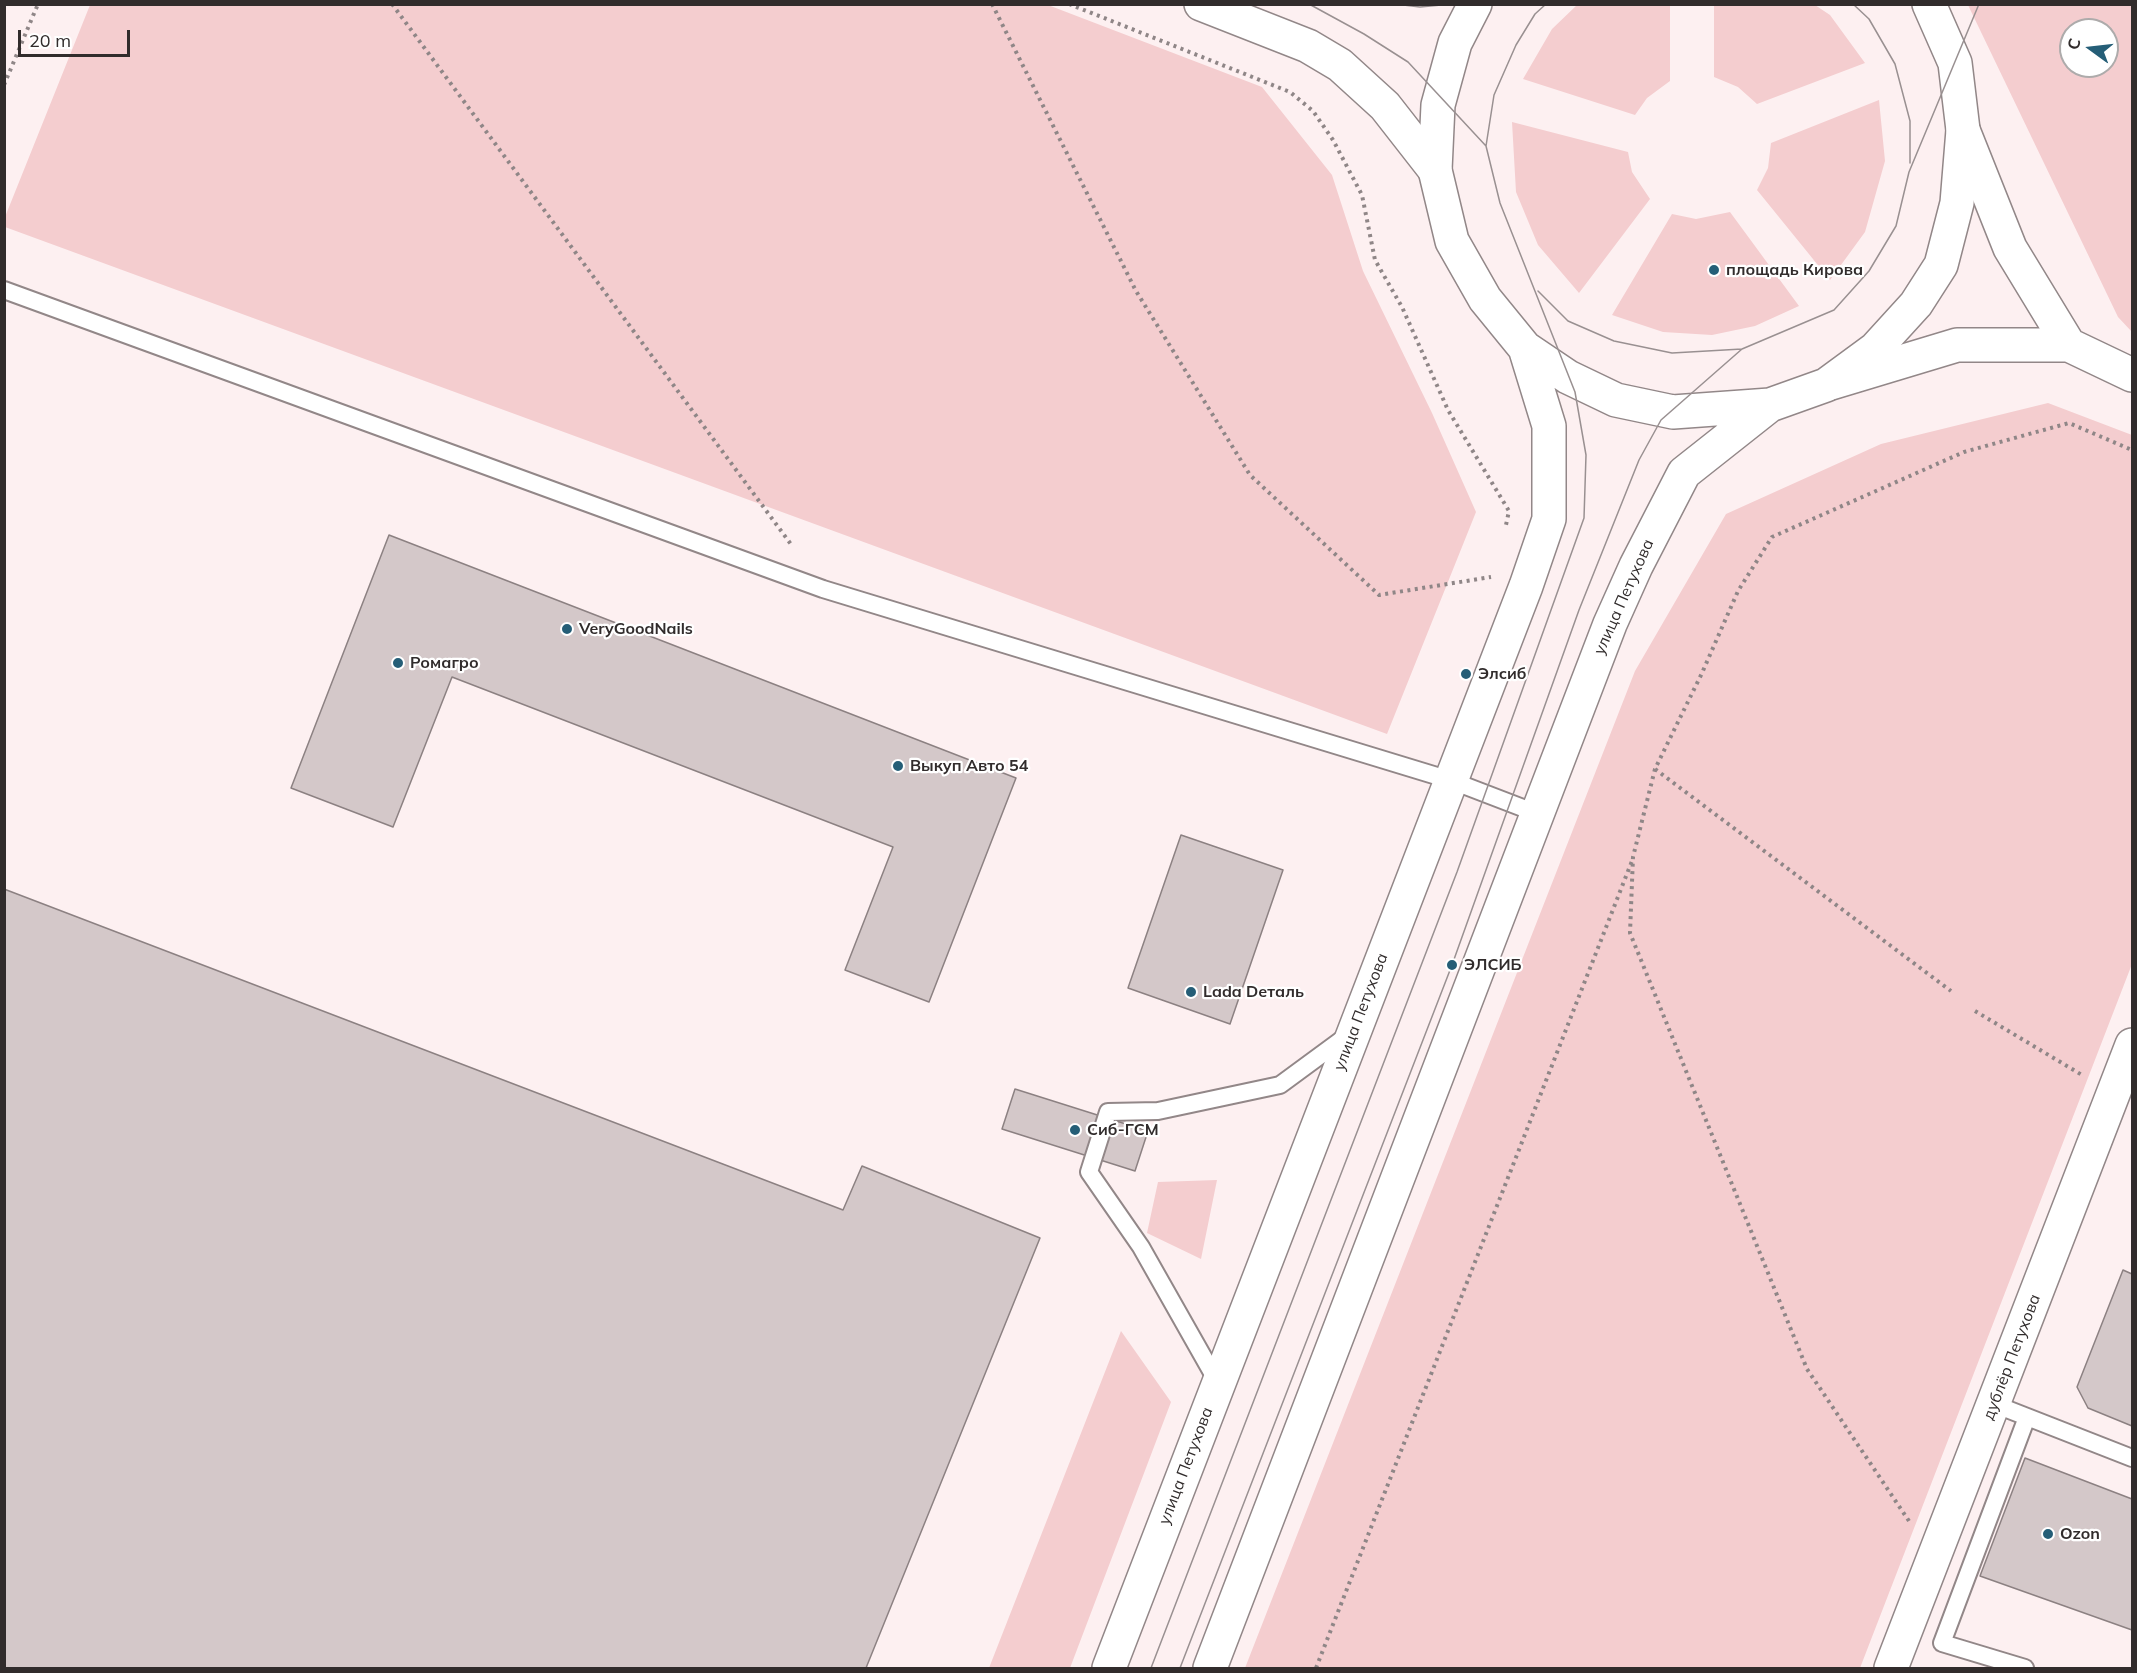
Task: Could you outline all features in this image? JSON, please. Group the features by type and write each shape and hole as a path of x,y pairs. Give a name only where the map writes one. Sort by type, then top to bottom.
{"main road":[{"path":"1202,4 1308,46 1340,65 1385,106 1435,170"},
{"path":"1475,4 1455,43 1439,93 1435,170 1452,241 1485,299 1526,348 1568,377 1616,400 1673,412 1770,405 1826,385 1957,345 2069,345 2133,375"},
{"path":"1826,385 1875,349 1916,304 1941,265 1957,203 1963,130 1955,63 1929,4"},
{"path":"1963,130 2010,248 2069,345"},
{"name":"улица Петухова","path":"1109,1668 1526,586 1549,519 1548,426 1526,348"},
{"name":"улица Петухова","path":"1210,1668 1614,614 1684,473 1770,405"},
{"name":"дублёр Петухова","path":"1891,1668 2133,1045"}],"lane":[{"path":"4,290 823,589 1450,780 1536,813"},
{"path":"1218,1383 1141,1247 1089,1172 1108,1112 1158,1111 1280,1085 1353,1031"},
{"path":"1994,1404 2133,1458"},
{"path":"2025,1668 1942,1643 2027,1417"}],"path":[{"path":"4,85 38,4"},
{"path":"392,4 823,589"},
{"path":"992,4 1136,291 1250,475 1379,595 1497,576 1494,586"},
{"path":"1069,4 1290,92 1313,111 1334,140 1362,195 1375,260 1402,307 1448,410 1509,511 1505,532"},
{"path":"1316,1668 1633,857 1655,769 1702,674 1738,591 1772,537 1964,452 2069,423 2133,450"},
{"path":"1655,769 1951,991"},
{"path":"1633,857 1630,933 1807,1369 1933,1557"},
{"path":"1975,1011 2114,1093"}],"shaded area":[{"path":"90,5 1048,5 1262,87 1332,175 1363,271 1432,413 1476,512 1387,734 5,227 5,217"},
{"path":"1577,5 1670,5 1670,81 1647,98 1635,115 1523,79 1552,29"},
{"path":"1714,5 1815,5 1830,15 1865,63 1757,104 1738,87 1714,77"},
{"path":"1968,5 2132,5 2132,332 2118,317"},
{"path":"1879,100 1885,161 1865,232 1830,280 1757,190 1768,168 1771,143"},
{"path":"1512,122 1628,152 1632,172 1650,199 1579,293 1538,245 1516,192"},
{"path":"1730,212 1799,306 1755,326 1712,335 1663,332 1612,315 1672,214 1696,219"},
{"path":"2048,403 2132,435 2132,964 1860,1668 1245,1668 1635,671 1726,514 1881,444"},
{"path":"1217,1180 1201,1259 1147,1233 1158,1182"},
{"path":"1121,1331 1171,1402 1070,1668 989,1668"}],"building":[{"path":"389,535 1016,778 929,1002 845,970 893,847 452,677 393,827 291,788"},
{"path":"1181,835 1283,870 1230,1024 1128,988"},
{"path":"4,889 843,1210 862,1166 1040,1238 866,1668 4,1668"},
{"name":"Сиб-ГСМ","path":"1015,1089 1148,1131 1135,1171 1002,1129"},
{"path":"2123,1270 2132,1274 2132,1426 2088,1408 2077,1387"},
{"path":"2025,1458 2132,1499 2132,1630 1980,1576"}],"tram line":[{"path":"1309,4 1364,34 1408,62 1486,146"},
{"path":"1395,4 1420,7 1452,4"},
{"path":"1151,1668 1457,872 1584,518 1586,455 1575,392 1500,203 1486,146 1494,95 1516,45 1535,14 1546,4"},
{"path":"1853,4 1869,19 1895,64 1910,121 1910,163"},
{"path":"1180,1668 1452,965 1579,610 1639,460 1661,420 1742,349 1834,310 1869,271 1896,226 1909,172 1979,4"},
{"path":"1538,291 1568,321 1614,341 1672,353 1742,349"}],"place":[{"name":"площадь Кирова","path":"1714,270"},
{"name":"VeryGoodNails","path":"567,629"},
{"name":"Ромагро","path":"398,663"},
{"name":"Элсиб","path":"1466,674"},
{"name":"Выкуп Авто 54","path":"898,766"},
{"name":"ЭЛСИБ","path":"1452,965"},
{"name":"Lada Dеталь","path":"1191,992"},
{"name":"Сиб-ГСМ","path":"1075,1130"},
{"name":"Ozon","path":"2048,1534"}]}
